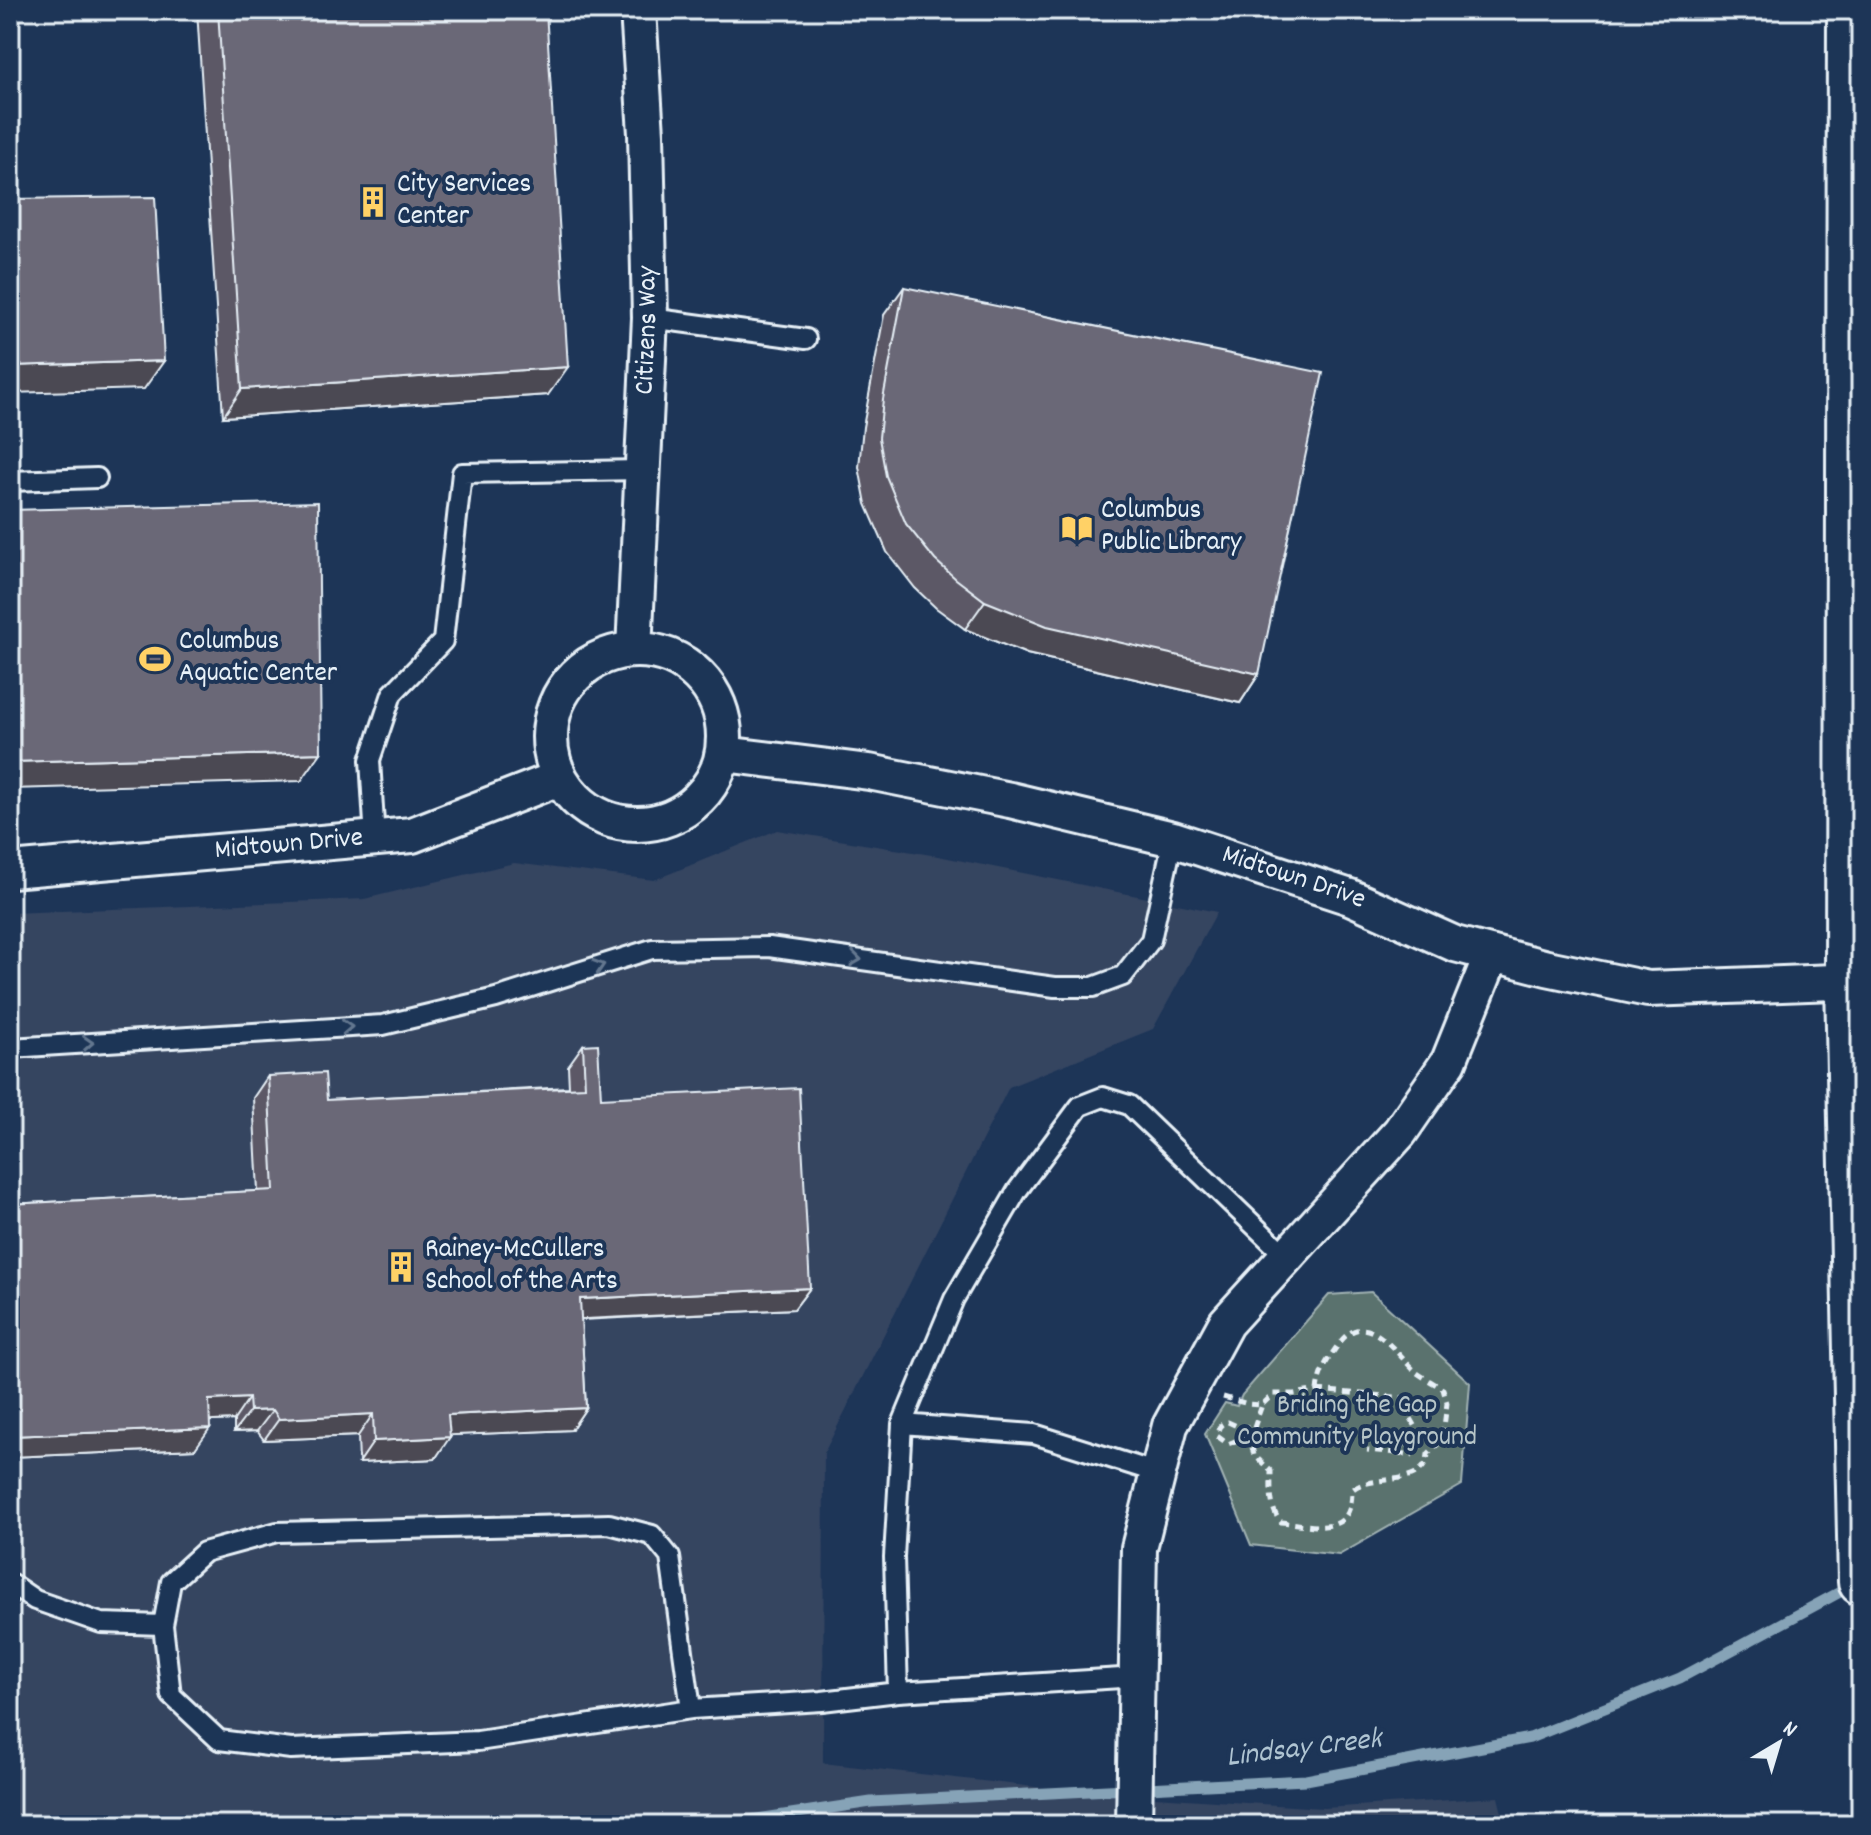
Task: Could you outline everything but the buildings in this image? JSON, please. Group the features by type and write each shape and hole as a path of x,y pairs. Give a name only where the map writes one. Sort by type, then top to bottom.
{"street":[{"name":"Citizens Way","path":"634,650 650,318 646,134 638,10"},
{"path":"1850,10 1855,288 1854,981 1861,1582"},
{"path":"634,650 660,653 685,663 704,681 718,703 725,728 724,754 715,780 698,801 676,817 650,824 623,824 597,815 575,800 559,778 550,750 551,721 561,693 580,670 605,656 634,650"},
{"name":"Midtown Drive","path":"724,754 869,772 1010,800 1173,839 1350,897 1455,944 1648,989 1854,981"},
{"name":"Midtown Drive","path":"10,870 412,835 559,778"},
{"path":"1134,1825 1139,1548 1170,1426 1226,1323 1400,1132 1449,1061 1492,954"}],"lane":[{"path":"650,318 806,339"},
{"path":"375,840 370,760 392,694 443,641 462,473 642,470"},
{"path":"10,481 97,478"},
{"path":"10,1048 383,1025 496,998 652,949 769,947 1055,987 1093,987 1123,976 1151,940 1173,839"},
{"path":"898,1692 894,1557 902,1424 954,1299 1017,1191 1080,1106 1103,1097 1129,1105 1287,1257"},
{"path":"902,1424 1034,1434 1158,1473"},
{"path":"691,1709 670,1557 652,1535 609,1524 277,1532 204,1552 171,1582 163,1625 171,1695 219,1740 291,1749 478,1741 691,1709 1137,1677"},
{"path":"10,1583 35,1600 101,1623 163,1625"}],"path":[{"path":"1319,1390 1323,1365 1346,1334 1352,1329 1368,1330 1388,1343 1418,1374 1443,1389 1447,1403 1441,1441 1417,1472 1393,1482 1372,1481 1352,1490 1344,1521 1333,1527 1281,1522 1276,1518 1271,1471 1254,1455 1250,1439 1252,1426 1262,1405 1273,1394 1319,1390 1406,1398 1404,1406 1416,1427 1397,1453"},
{"path":"1194,1381 1232,1400 1262,1405"},
{"path":"1241,1428 1243,1433 1234,1444 1217,1436 1222,1423 1228,1422 1241,1428 1252,1426"},
{"path":"1240,1439 1250,1439"},
{"path":"1367,1450 1413,1455"}],"shaded area":[{"path":"777,830 938,856 1217,912 1153,1029 1009,1087 824,1453 823,1763 1079,1792 1324,1808 1498,1797 1505,1825 10,1825 10,913 364,899 514,863 654,880"}],"green space":[{"name":"Briding the Gap Community Playground","path":"1371,1292 1470,1383 1462,1485 1339,1555 1251,1545 1205,1434 1225,1403 1237,1406 1242,1395 1329,1295"}],"waterway":[{"name":"Lindsay Creek","path":"717,1825 871,1802 1306,1780 1530,1738 1680,1678 1853,1585"}],"place":[{"name":"City Services Center","path":"373,202"},
{"name":"Columbus Public Library","path":"1077,528"},
{"name":"Columbus Aquatic Center","path":"155,659"},
{"name":"Rainey-McCullers School of the Arts","path":"401,1267"}]}
